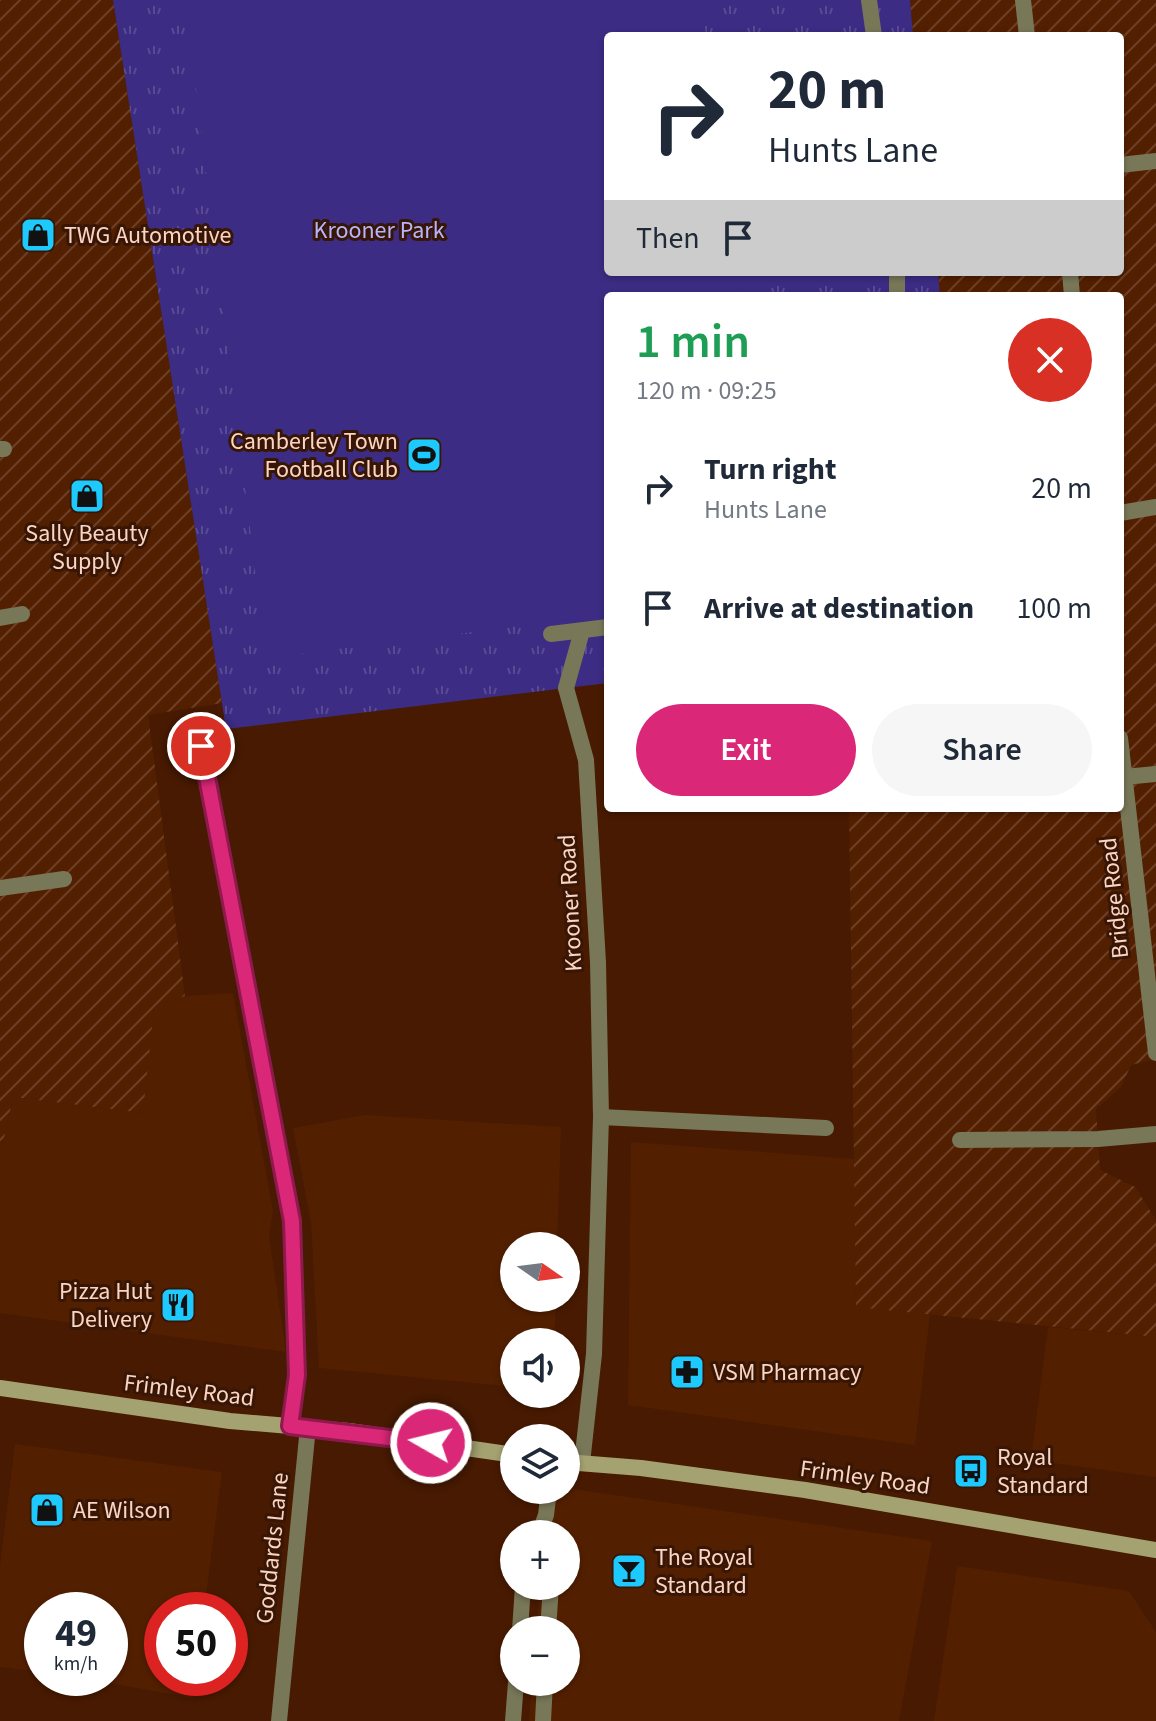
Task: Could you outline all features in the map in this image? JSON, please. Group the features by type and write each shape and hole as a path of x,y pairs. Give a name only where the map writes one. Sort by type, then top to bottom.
{"main road":[{"name":"Frimley Road","path":"0,1388 230,1421 308,1427 500,1453"},
{"name":"Frimley Road","path":"580,1463 641,1468 805,1490 1156,1550"}],"street":[{"path":"869,0 873,32"},
{"path":"1023,0 1027,32"},
{"path":"1124,165 1156,161"},
{"path":"1124,512 1156,507"},
{"path":"0,618 22,614"},
{"path":"551,634 604,628"},
{"name":"Krooner Road","path":"580,1430 594,1354 601,1117 598,962 586,760 566,688 582,631"},
{"path":"201,746 292,1221 297,1375 290,1426"},
{"path":"1124,777 1156,774"},
{"name":"Bridge Road","path":"1124,777 1156,1053"},
{"path":"0,888 64,879"},
{"path":"601,1117 826,1128"},
{"path":"960,1140 1098,1139 1156,1134"},
{"name":"Goddards Lane","path":"279,1721 308,1427"},
{"path":"547,1504 547,1520"},
{"path":"544,1520 546,1515"},
{"path":"513,1721 515,1696"},
{"path":"543,1721 544,1696"}],"shaded area":[{"path":"0,0 113,0 222,703 148,715 185,996 154,1007 143,1113 13,1097 0,1157"},
{"path":"910,0 1156,0 1156,1059 1131,1065 1121,1087 1096,1109 1100,1170 1135,1187 1156,1220 1156,1337 856,1307 849,812 1124,812 1124,292 940,292 938,276 1124,276 1124,32 913,32"},
{"path":"233,993 273,1211 269,1236 286,1352 0,1313 0,1157 13,1097 142,1113 154,1007 185,996"},
{"path":"365,1115 561,1127 557,1232 500,1232 500,1312 555,1312 555,1328 500,1328 500,1386 319,1368 311,1223 293,1128"},
{"path":"631,1142 855,1159 856,1306 930,1313 915,1445 628,1405"},
{"path":"1048,1327 1156,1337 1156,1477 1031,1460"},
{"path":"15,1444 222,1472 206,1592 144,1592 144,1689 128,1686 128,1592 24,1592 24,1670 0,1667 0,1566"},
{"path":"580,1490 932,1541 899,1721 529,1721 531,1696 580,1696 580,1616 538,1616 539,1600 580,1600 580,1520 551,1520 553,1504 580,1504"},
{"path":"957,1566 1129,1591 1156,1632 1156,1721 934,1721"}],"green space":[{"name":"Camberley Town Football Club","path":"113,0 910,0 913,32 604,32 604,276 938,276 940,292 604,292 604,683 226,729"},
{"name":"Camberley Town Football Club","path":"185,0 702,0 706,32 604,32 604,276 736,276 738,292 604,292 604,616 266,658"}],"place":[{"name":"TWG Automotive","path":"38,235"},
{"name":"Camberley Town Football Club","path":"424,455"},
{"name":"Sally Beauty Supply","path":"87,496"},
{"name":"Pizza Hut Delivery","path":"178,1305"},
{"name":"VSM Pharmacy","path":"687,1372"},
{"name":"Royal Standard","path":"971,1471"},
{"name":"AE Wilson","path":"47,1510"},
{"name":"The Royal Standard","path":"629,1571"}],"route":[{"path":"201,746 292,1221 297,1375 290,1426 431,1443"}],"park label":[{"name":"Krooner Park","path":"379,230"}]}
